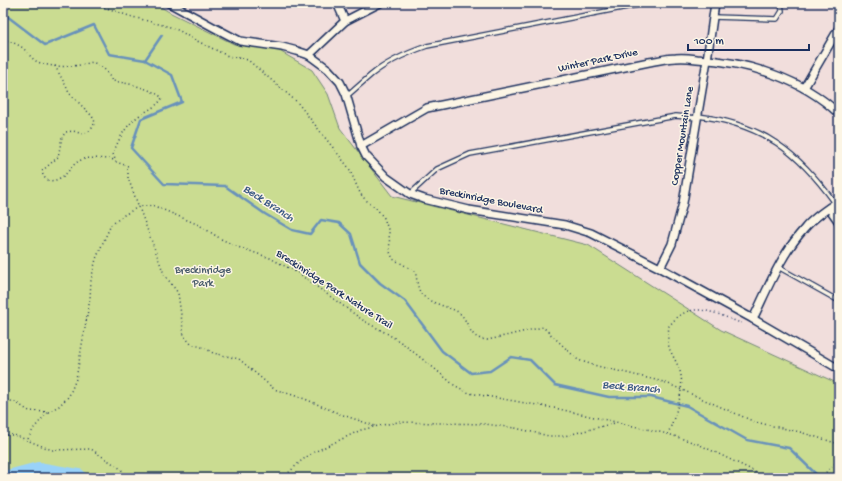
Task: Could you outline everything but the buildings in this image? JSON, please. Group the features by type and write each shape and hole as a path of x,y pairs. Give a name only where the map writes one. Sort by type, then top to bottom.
{"street":[{"name":"Breckinridge Boulevard","path":"169,3 240,41 282,47 309,55 328,69 340,82 347,96 361,146 366,156 386,177 410,194 468,210 565,225 591,233 660,268 753,319 839,369"},
{"path":"337,3 345,21"},
{"path":"309,55 345,21 380,3"},
{"name":"Copper Mountain Lane","path":"660,268 672,244 683,203 715,3"},
{"path":"804,88 839,28"},
{"name":"Winter Park Drive","path":"361,146 427,108 648,62 676,58 721,60 745,65 774,74 804,88 839,114"},
{"path":"753,319 778,267 788,250 805,227 837,202"},
{"path":"829,208 839,222"}],"lane":[{"path":"347,96 372,74 392,61 423,48 648,3"},
{"path":"713,17 777,19 782,11 781,3"},
{"path":"410,194 437,169 470,154 676,116 725,121 760,133 789,151 802,163 837,202"},
{"path":"778,267 839,301"}],"path":[{"path":"93,3 129,16 170,27 228,56 248,60 298,102 349,168 362,196 376,208 384,218 389,232 390,252 393,259 414,271 420,292 426,299 459,313 475,337 481,340 488,340 543,328 578,360 664,382 755,422 800,432 839,444"},
{"path":"3,39 25,49 35,61 45,65 83,65 92,62 107,70 112,80 122,81 157,93 162,98 160,102 128,125 119,138 113,154 115,160"},
{"path":"54,65 69,93 92,116 95,122 91,130 83,134 73,131 66,132 62,137 58,157 42,171 43,176 46,180 52,181 62,178 72,165 84,159 115,160 116,162 128,166 128,178 164,274 178,293 184,336 191,344 205,348 213,353 239,359 274,389 305,399 340,414 375,426"},
{"name":"Breckinridge Park Nature Trail","path":"138,207 152,205 199,226 238,247 270,258 298,273 364,321 402,343 454,385 469,393 552,408 668,434 698,444 754,471 760,478"},
{"path":"27,440 34,428 48,412 59,406 69,396 76,379 90,298 91,280 96,259 111,225 138,207"},
{"path":"668,434 680,395 681,376 675,358 669,349 668,326 685,312 696,310 707,312 743,324"},
{"path":"3,399 15,402 29,411 48,412"},
{"path":"283,478 312,453 361,430 398,422 485,424 515,428 549,436 564,436 617,423"},
{"path":"3,435 14,435 52,450 91,449 121,469 127,478"},
{"path":"820,478 839,460"}],"green space":[{"name":"Breckinridge Park","path":"3,3 154,3 234,44 276,49 312,70 328,94 340,128 392,196 588,245 721,330 839,384 839,478 3,478"}],"waterway":[{"name":"Beck Branch","path":"3,13 45,45 94,25 109,54 145,60 172,75 182,102 141,119 131,148 164,184 225,186 265,214 292,230 310,234 321,220 339,223 351,234 360,263 380,283 405,301 442,351 471,373 490,371 511,357 530,360 555,385 609,397 651,397 687,406 747,440 789,448 820,478"},
{"path":"145,60 162,35"},
{"path":"4,478 38,469 79,476 80,478"}]}
